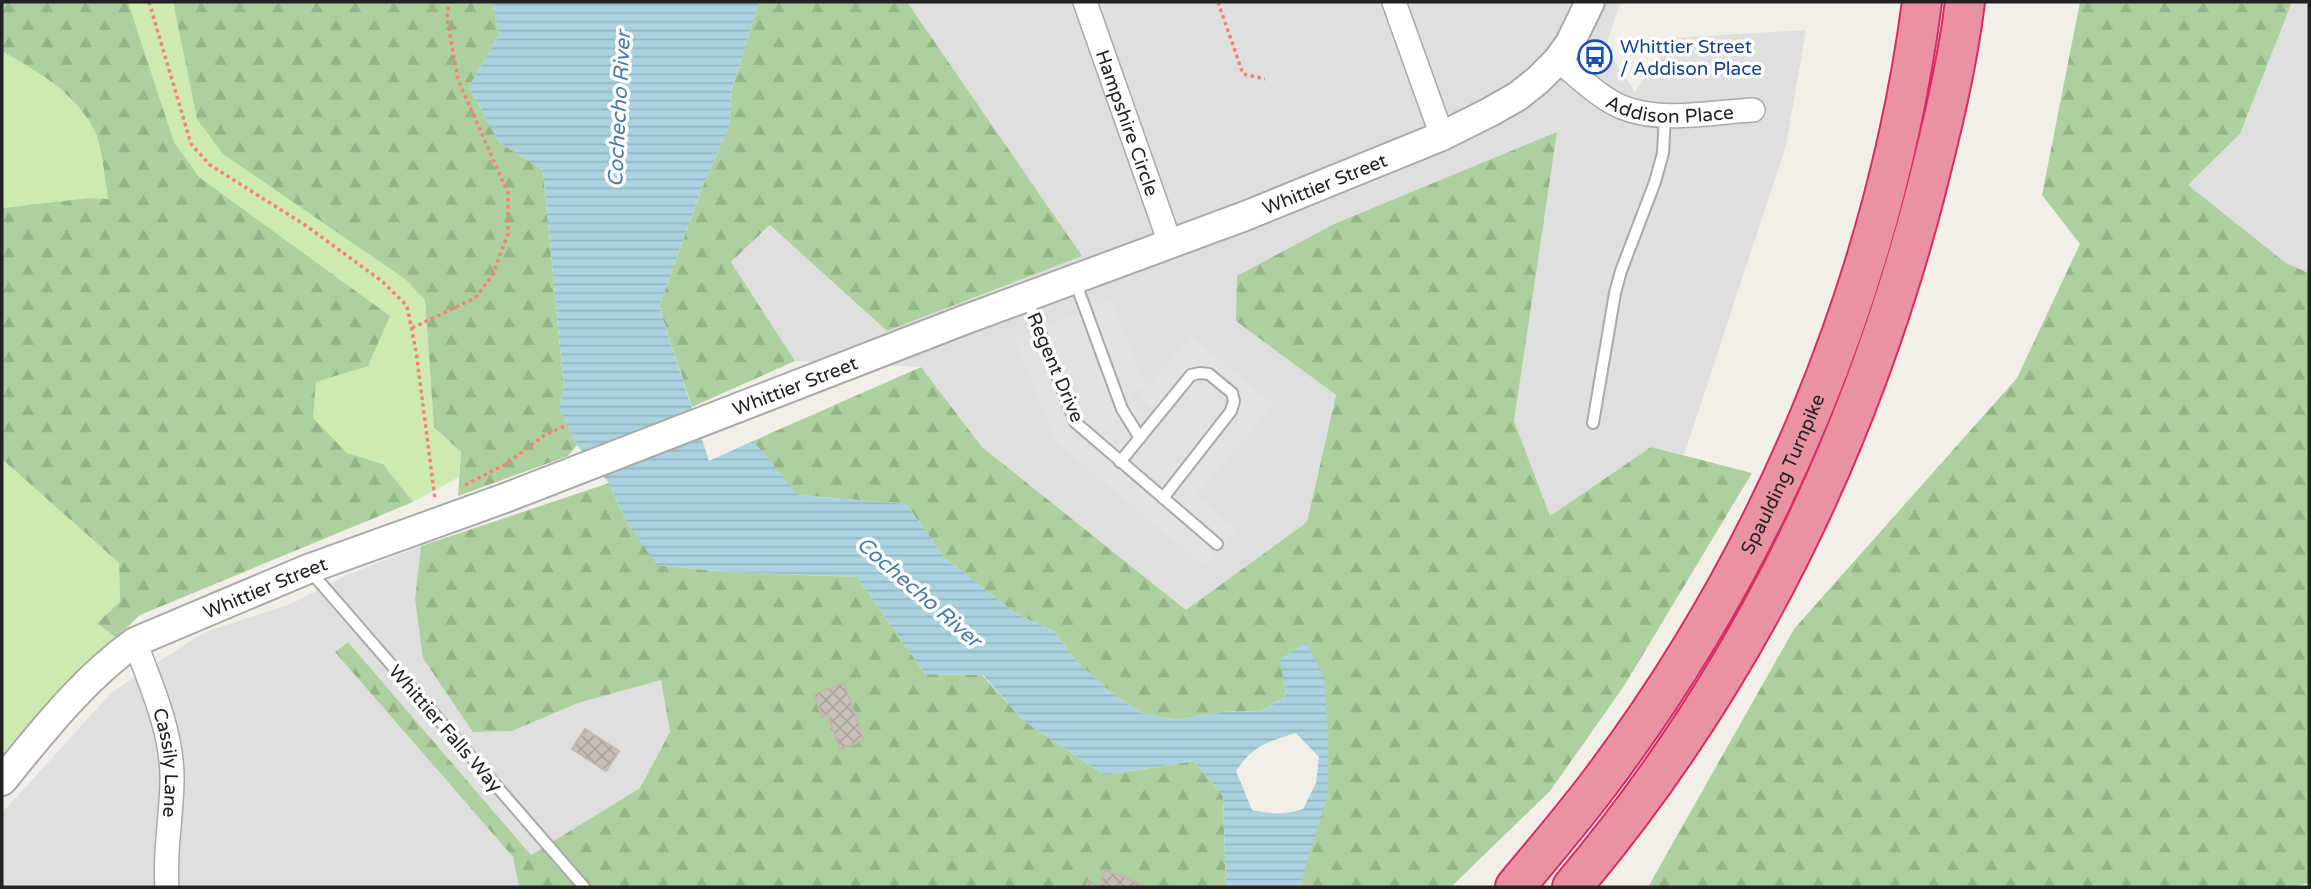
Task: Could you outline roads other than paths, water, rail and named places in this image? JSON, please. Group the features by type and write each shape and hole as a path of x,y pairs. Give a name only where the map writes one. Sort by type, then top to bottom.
{"highway":[{"name":"Spaulding Turnpike","path":"1515,887 1602,779 1681,663 1728,583 1782,478 1811,413 1859,280 1896,144 1922,2"},
{"path":"1572,887 1640,802 1720,684 1771,594 1827,479 1886,324 1913,238 1952,81 1965,2"}],"street":[{"name":"Hampshire Circle","path":"1085,2 1170,243"},
{"path":"1394,2 1442,136"},
{"name":"Whittier Street","path":"2,781 84,686 113,657 135,642 308,569 578,470 1026,297 1257,212 1442,136 1518,96 1559,60 1590,2"},
{"name":"Addison Place","path":"1559,60 1622,108 1665,116 1753,110"},
{"name":"Cassily Lane","path":"135,642 163,720 170,752 172,777 167,887"}],"lane":[{"path":"1593,422 1615,293 1656,182 1663,153 1665,116"},
{"path":"1074,279 1122,409 1140,438"},
{"name":"Regent Drive","path":"1026,297 1075,422 1217,544"},
{"path":"1120,462 1191,375 1209,374 1232,393 1234,401 1231,411 1163,498"},
{"name":"Whittier Falls Way","path":"308,569 583,887"}],"water":[{"name":"Cochecho River","path":"492,2 759,2 731,91 729,127 701,190 659,307 709,461 753,441 798,495 906,504 945,558 1016,614 1054,631 1077,662 1113,694 1141,713 1177,720 1220,712 1261,711 1286,697 1280,659 1306,642 1324,677 1328,733 1328,796 1301,887 1226,887 1223,796 1194,761 1104,775 1024,721 983,675 925,674 857,577 727,572 657,565 626,521 609,483 577,445 559,408 564,389 543,170 499,142 469,87 499,35","holes":["1296,733 1319,757 1316,783 1303,809 1278,813 1252,810 1236,771 1255,750"]}],"place":[{"name":"Whittier Street / Addison Place","path":"1595,57"}]}
